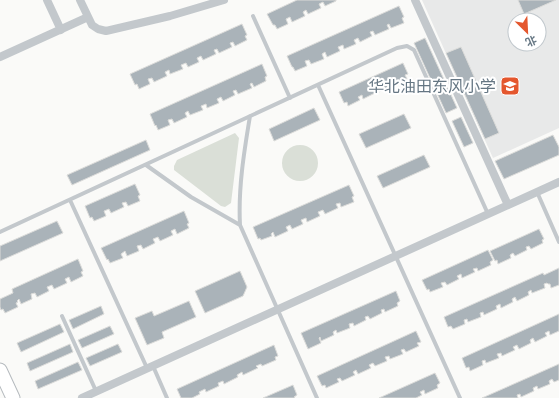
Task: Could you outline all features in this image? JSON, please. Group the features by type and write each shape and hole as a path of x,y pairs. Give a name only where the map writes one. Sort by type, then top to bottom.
{"main road":[{"path":"0,370 13,398"}],"street":[{"path":"47,0 61,30"},
{"path":"80,0 92,26 106,31 170,16 224,0"},
{"path":"415,0 508,205"},
{"path":"0,57 88,17"},
{"path":"82,398 559,182"}],"lane":[{"path":"253,16 290,98"},
{"path":"0,232 397,48 407,46 414,50 488,214"},
{"path":"318,85 460,398"},
{"path":"250,116 239,207 240,225 317,398"},
{"path":"146,165 191,197 240,225"},
{"path":"536,192 559,242"},
{"path":"70,200 150,367 167,398"},
{"path":"62,316 97,392"}],"shaded area":[{"name":"华北油田东风小学","path":"422,0 559,0 559,128 493,158"},
{"path":"235,133 239,138 231,203 225,207 221,206 174,170 174,166 177,160"},
{"path":"300,145 310,148 315,153 318,163 315,173 310,178 300,181 290,178 285,173 282,163 285,153 290,148"}],"building":[{"path":"297,0 336,1 325,6 323,2 319,4 321,8 308,14 306,10 303,12 305,16 292,22 290,17 286,19 288,24 277,29 267,14"},
{"path":"518,0 556,0 529,12 523,12"},
{"path":"399,6 404,17 402,18 404,23 391,28 389,24 387,25 389,29 375,35 373,31 370,32 372,36 360,42 358,38 354,40 356,44 344,49 343,45 338,47 340,51 327,57 325,52 322,54 324,59 311,64 309,60 305,61 307,66 295,71 292,67 287,56"},
{"path":"242,24 247,35 245,36 247,40 235,46 233,42 230,43 232,47 219,53 217,49 214,50 216,54 203,60 201,56 197,58 199,62 188,67 186,63 181,65 183,69 170,74 169,70 165,72 167,76 154,82 152,78 148,79 150,84 139,89 137,84 135,85 130,74"},
{"path":"425,38 457,108 446,113 414,43"},
{"path":"461,47 499,133 485,139 446,53"},
{"path":"403,63 408,74 405,75 407,79 395,84 393,81 390,82 392,86 379,92 378,88 374,90 375,93 363,99 362,95 358,97 360,100 348,106 347,102 344,103 339,92"},
{"path":"262,64 267,76 265,77 266,81 254,87 252,83 250,84 252,88 238,94 236,90 233,91 235,95 223,101 221,97 217,99 219,103 207,108 206,104 201,106 203,110 190,115 188,111 185,113 187,117 174,123 172,119 168,120 170,125 158,130 156,125 155,126 150,114"},
{"path":"314,108 320,120 274,141 269,129"},
{"path":"404,114 411,128 366,148 359,134"},
{"path":"461,117 473,143 464,147 452,121"},
{"path":"553,135 559,147 559,155 504,179 495,161"},
{"path":"146,140 150,150 72,185 67,175"},
{"path":"424,155 430,167 383,188 377,176"},
{"path":"135,184 140,195 138,196 140,201 128,206 126,202 122,203 124,207 111,213 109,209 104,211 106,216 94,221 92,217 90,218 85,206"},
{"path":"349,185 354,196 352,197 354,202 341,207 340,203 336,204 338,208 325,214 323,210 318,212 320,216 307,222 306,218 301,220 303,224 292,229 290,225 286,227 288,231 275,237 273,232 271,234 272,236 261,240 260,238 258,239 253,227"},
{"path":"184,211 189,223 187,224 189,228 177,234 175,229 171,231 173,235 160,241 158,237 153,239 155,243 143,249 141,245 137,246 139,251 127,256 125,251 121,254 123,258 110,263 108,259 107,260 101,248"},
{"path":"57,221 63,233 0,261 0,246"},
{"path":"539,229 544,239 542,240 543,243 531,249 529,246 526,247 527,250 515,256 513,253 510,255 511,258 498,264 497,260 495,261 490,251"},
{"path":"488,250 493,260 490,262 491,265 478,271 477,268 473,269 475,272 462,278 461,274 457,276 459,279 447,285 445,282 441,283 443,287 430,292 429,289 427,290 422,280"},
{"path":"78,259 83,271 81,272 83,276 71,282 69,277 65,279 67,283 54,289 52,285 47,287 49,291 37,297 35,293 31,294 32,299 21,304 19,299 16,303 18,307 5,313 3,309 1,310 0,299 13,293 12,289"},
{"path":"559,268 559,285 551,288 550,284 544,284 545,288 532,293 531,290 528,292 529,295 517,301 515,297 512,299 513,302 501,308 500,304 496,306 497,309 484,315 483,312 480,313 481,317 468,322 467,319 464,320 465,324 453,329 451,326 448,327 444,317 543,273 544,275"},
{"path":"240,271 247,287 243,296 205,313 195,291"},
{"path":"396,291 400,301 397,303 398,306 385,312 384,309 381,310 382,313 370,319 368,316 365,317 366,320 354,326 353,323 349,324 350,328 337,333 336,330 333,332 334,335 321,341 320,337 321,343 308,349 301,333"},
{"path":"189,301 196,317 162,332 164,338 147,345 135,318 152,311 154,316"},
{"path":"101,306 104,314 73,329 69,320"},
{"path":"559,314 559,331 550,335 549,331 545,333 547,336 535,342 533,338 530,340 531,343 519,349 517,345 513,347 515,350 502,356 501,353 497,354 499,358 486,363 485,360 482,361 483,365 470,371 469,367 466,368 462,358"},
{"path":"60,324 64,332 21,352 17,343"},
{"path":"110,326 114,334 82,348 78,340"},
{"path":"416,331 421,342 417,343 419,346 406,352 404,349 401,350 403,354 390,359 389,356 385,357 387,361 375,366 373,363 369,365 371,368 358,374 356,370 353,372 355,375 342,381 340,378 337,379 339,382 326,388 325,385 322,386 317,376"},
{"path":"70,344 73,352 30,371 27,363"},
{"path":"118,344 122,352 90,366 86,358"},
{"path":"274,345 278,356 275,357 276,360 262,366 261,364 256,366 258,368 243,375 242,372 237,375 238,377 224,384 223,381 218,383 219,386 206,392 205,389 199,392 200,394 192,398 181,398 177,389"},
{"path":"78,362 82,370 38,389 35,381"},
{"path":"559,364 559,380 554,382 552,379 549,381 550,384 538,389 537,386 533,388 534,391 521,397 520,394 517,395 518,398 482,398"},
{"path":"435,373 440,383 437,385 438,388 425,394 424,390 420,392 422,395 416,398 379,398"},
{"path":"293,385 297,395 294,397 295,398 263,398"}],"place":[{"name":"华北油田东风小学","path":"510,86"}]}
